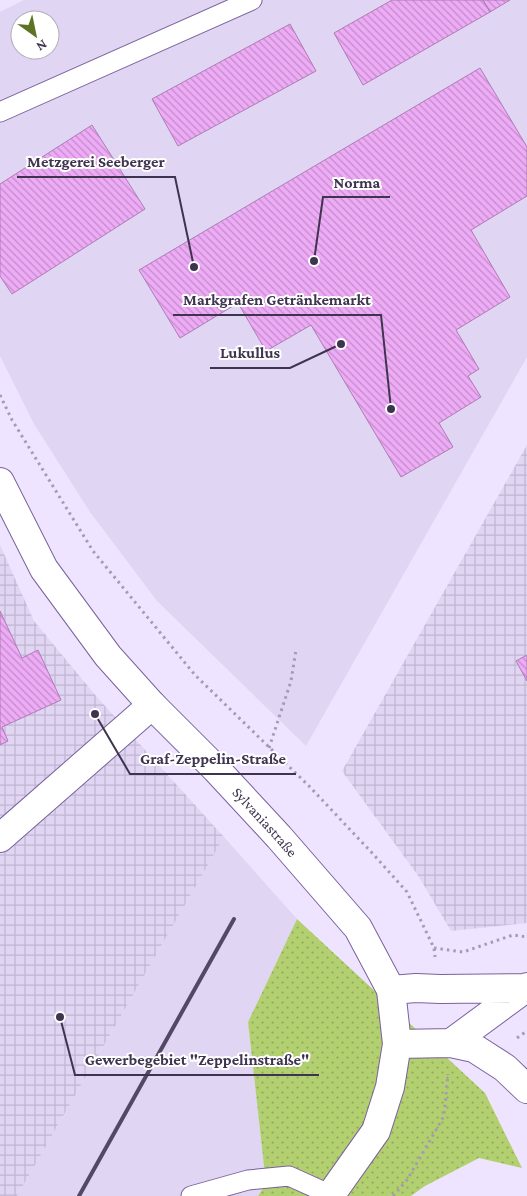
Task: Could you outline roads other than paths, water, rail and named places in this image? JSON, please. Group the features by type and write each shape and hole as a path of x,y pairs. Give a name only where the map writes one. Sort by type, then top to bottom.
{"street":[{"name":"Sylvaniastraße","path":"0,482 44,569 108,656 152,705 216,769 279,837 358,928 391,990 397,1044 390,1087 376,1131 331,1196"},
{"path":"0,838 152,705"},
{"path":"391,990 416,988 526,994"},
{"path":"451,1043 526,994"},
{"path":"397,1044 451,1043 474,1048 505,1068 527,1088"}],"lane":[{"path":"0,112 252,0"},
{"path":"191,1196 248,1180 289,1176 331,1196"}],"railway":[{"path":"79,1196 234,919"}],"place":[{"name":"Norma","path":"314,261"},
{"name":"Metzgerei Seeberger","path":"194,267"},
{"name":"Lukullus","path":"341,344"},
{"name":"Markgrafen Getränkemarkt","path":"391,409"},
{"name":"Graf-Zeppelin-Straße","path":"95,714"},
{"name":"Gewerbegebiet \"Zeppelinstraße\"","path":"60,1017"}]}
